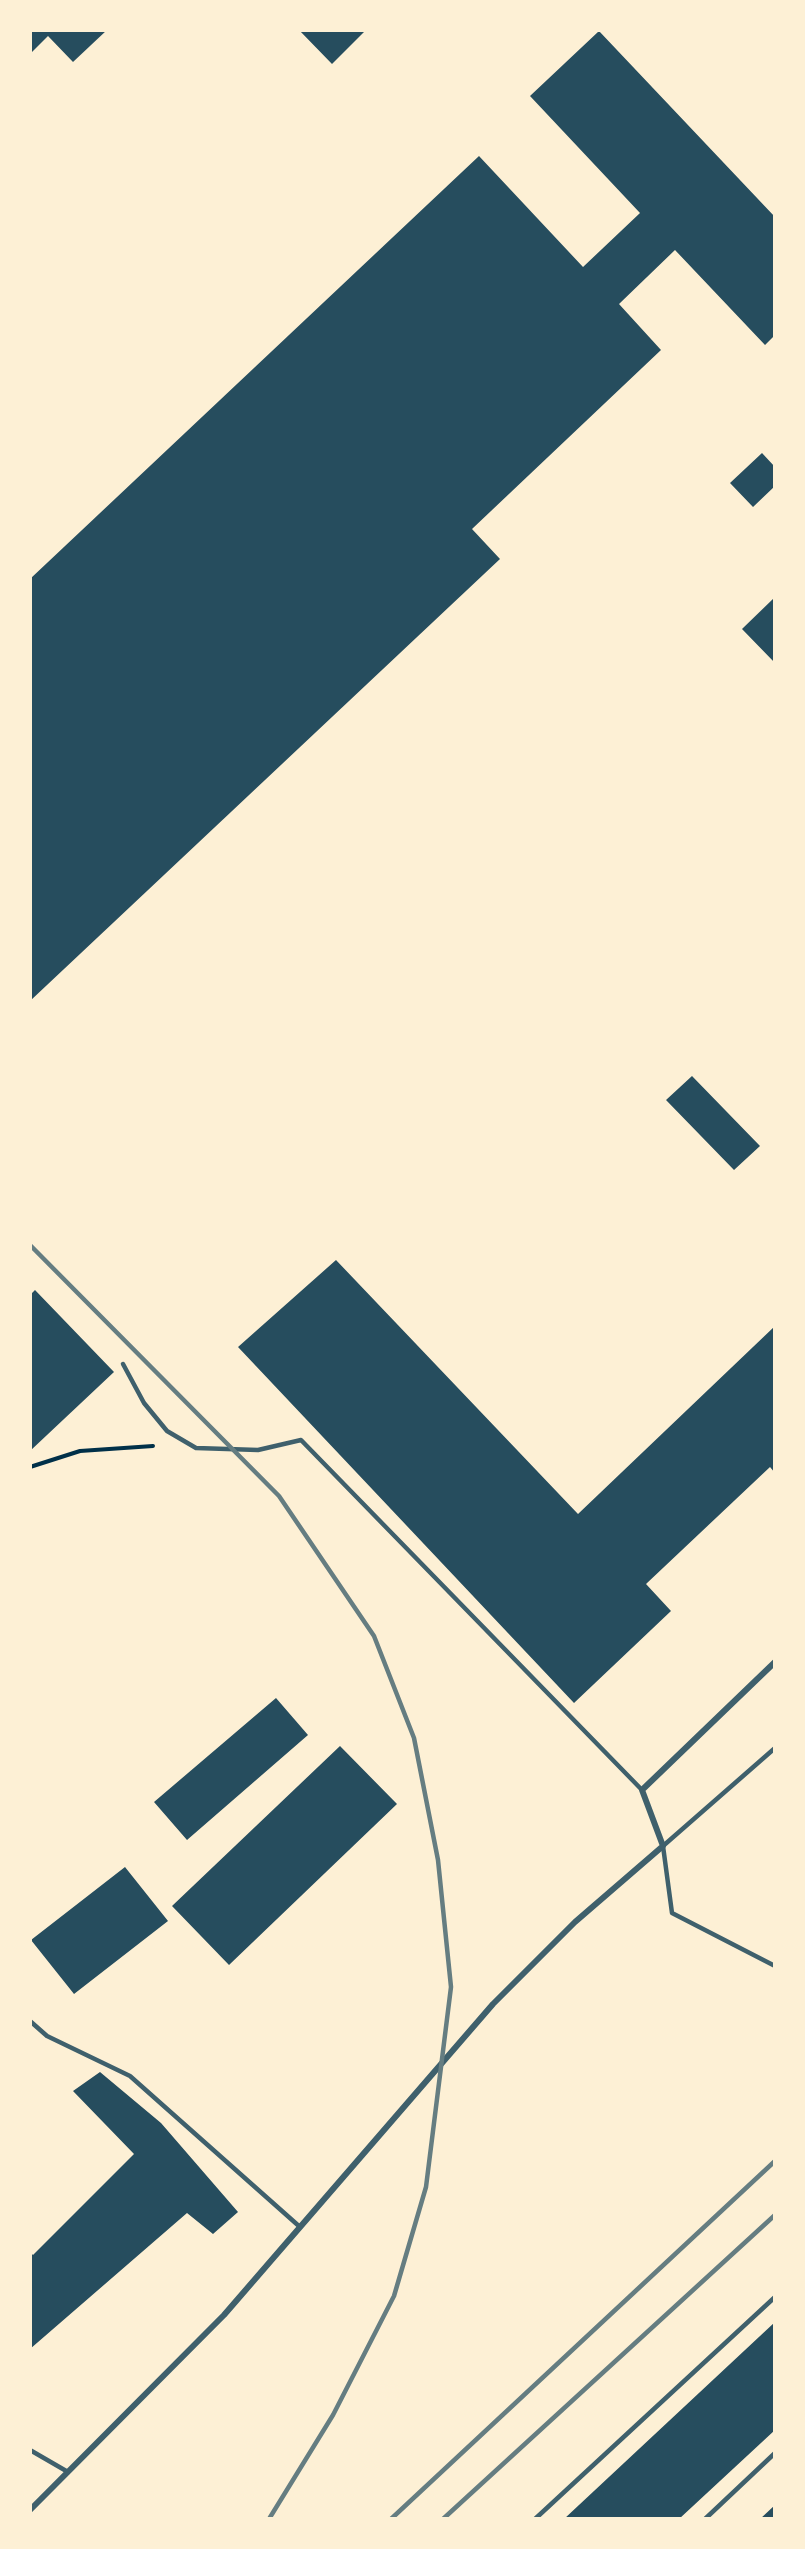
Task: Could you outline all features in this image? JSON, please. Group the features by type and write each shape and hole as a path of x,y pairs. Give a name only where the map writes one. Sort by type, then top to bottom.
{"street":[{"path":"30,2510 224,2315 493,2004 575,1922 663,1846 642,1790 775,1662"}],"lane":[{"path":"123,1364 144,1403 167,1431 196,1448 258,1450 301,1440 642,1790"},
{"path":"775,1748 663,1846 672,1913 775,1966"},
{"path":"30,2021 47,2036 130,2076 300,2227"},
{"path":"536,2519 775,2296"},
{"path":"30,2450 68,2472"},
{"path":"705,2519 775,2453"}],"path":[{"path":"30,1467 80,1451 141,1446 196,1448"}],"building":[{"path":"30,30 107,30 73,62 48,36 30,54"},
{"path":"299,30 366,30 332,64"},
{"path":"599,31 775,217 775,335 765,345 675,250 619,304 661,350 472,529 500,559 30,1001 30,579 479,156 583,267 640,213 530,96"},
{"path":"762,453 775,467 775,486 753,507 730,483"},
{"path":"775,597 775,663 742,629"},
{"path":"692,1076 760,1146 734,1170 666,1100"},
{"path":"336,1260 578,1514 775,1326 775,1473 770,1467 646,1584 671,1611 574,1703 238,1347"},
{"path":"35,1290 114,1372 30,1451 30,1295"},
{"path":"276,1698 308,1735 187,1840 154,1802"},
{"path":"340,1746 397,1804 229,1965 172,1906"},
{"path":"125,1867 168,1921 74,1994 31,1940"},
{"path":"100,2072 161,2123 238,2212 213,2234 187,2213 30,2349 30,2252 33,2255 134,2154 73,2091"},
{"path":"775,2322 775,2430 679,2519 564,2519"},
{"path":"775,2505 775,2519 760,2519"}],"railway":[{"path":"30,1245 279,1496 374,1636 414,1738 438,1860 451,1987 426,2187 394,2296 333,2415 269,2519"},
{"path":"391,2519 775,2161"},
{"path":"443,2519 775,2215"}]}
